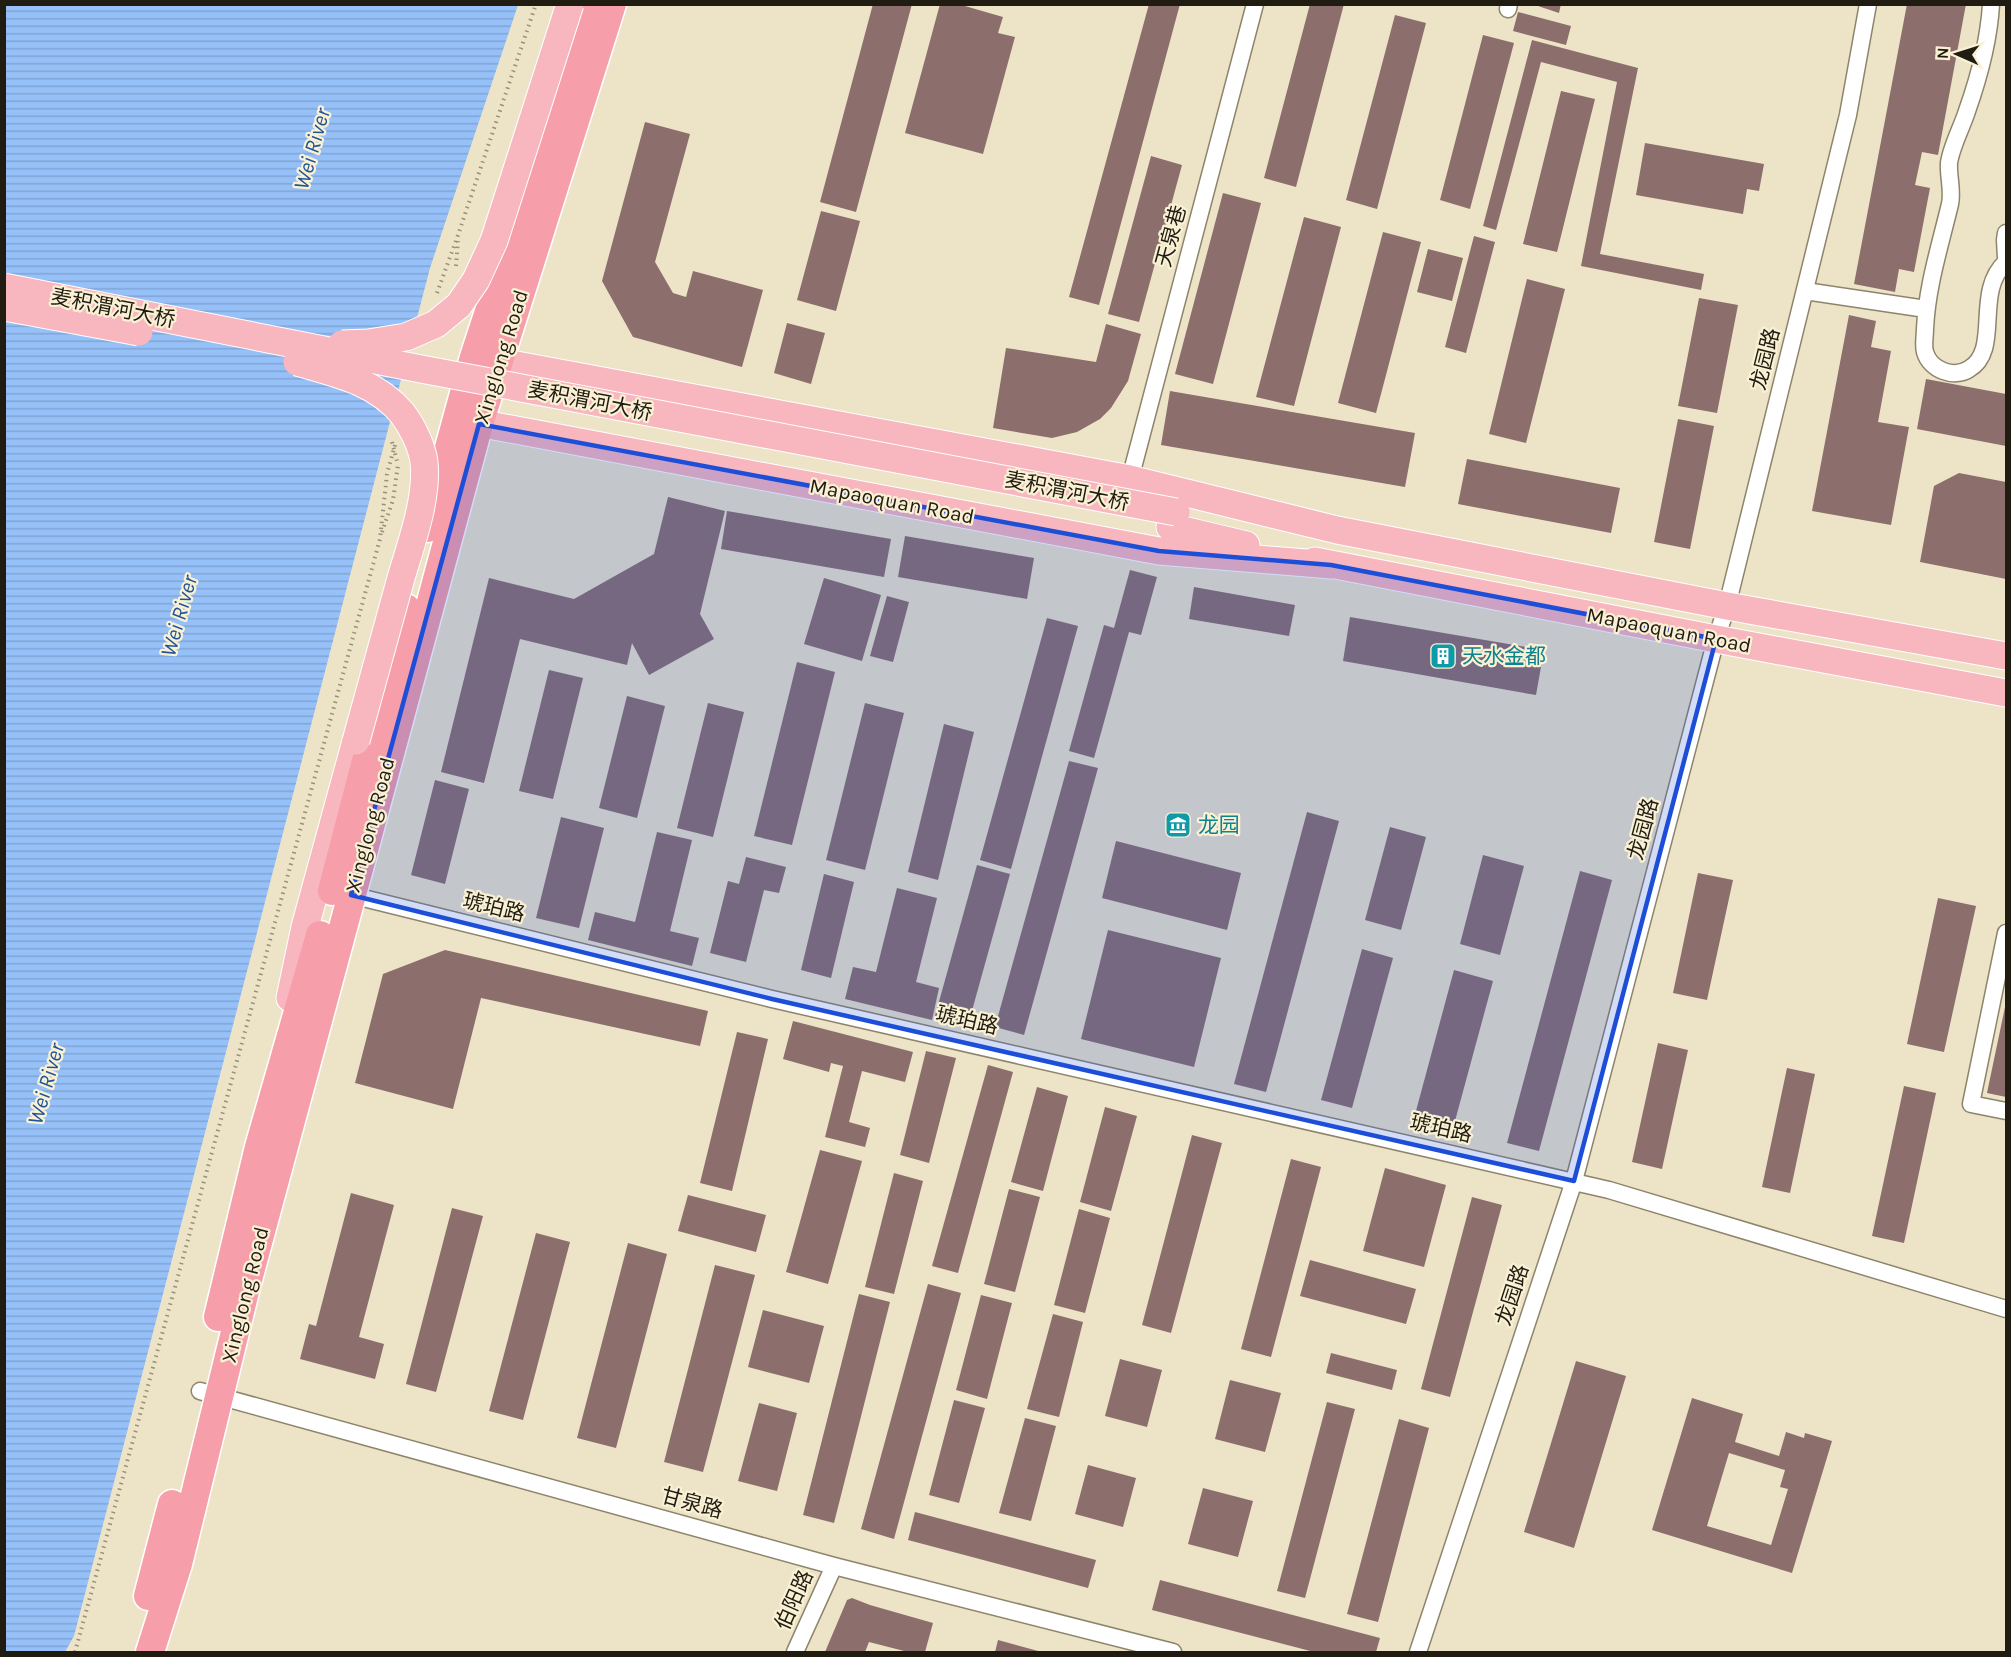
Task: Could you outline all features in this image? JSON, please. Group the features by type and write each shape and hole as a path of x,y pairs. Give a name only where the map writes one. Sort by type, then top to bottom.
{"highway":[{"name":"Xinglong Road","path":"150,1653 178,1564 259,1147 590,4"},
{"name":"Xinglong Road","path":"486,360 612,4"},
{"name":"Xinglong Road","path":"131,1653 210,1394 246,1287 351,895 468,421"}],"main road":[{"path":"297,353 406,337 436,324 459,305 476,280 494,241 570,4"},
{"name":"麦积渭河大桥","path":"4,287 297,353"},
{"name":"麦积渭河大桥","path":"4,307 297,353 1173,519"},
{"path":"259,1147 305,927 423,493 424,462 415,434 402,414 382,394 297,353"},
{"name":"Mapaoquan Road","path":"486,360 1130,479 1337,530 1727,606 2007,656"},
{"name":"Mapaoquan Road","path":"468,421 1159,551 1331,565"},
{"name":"Mapaoquan Road","path":"1173,519 1337,530"},
{"name":"Mapaoquan Road","path":"1173,519 1331,565 2007,693"}],"street":[{"name":"天泉巷","path":"1130,479 1255,4"},
{"name":"龙园路","path":"1418,1653 1574,1181 1716,639 1727,606 1848,115 1868,4"},
{"path":"1991,4 1990,26 1968,110 1949,162 1951,201 1936,255 1926,309 1925,351 1933,365 1948,373 1965,372 1972,368 1983,354 1991,284 2007,260 2005,240 2007,232"},
{"path":"1805,291 1926,309"},
{"name":"琥珀路","path":"351,895 772,999 1574,1181 2007,1309"},
{"path":"2007,933 1971,1104 2007,1111"},
{"name":"甘泉路","path":"210,1394 834,1566 1173,1653"},
{"name":"伯阳路","path":"795,1653 834,1566"}],"path":[{"path":"436,294 459,235 536,4"},
{"path":"453,276 459,235"},
{"path":"380,538 387,474 396,440"},
{"path":"75,1653 380,538 393,501 398,465"}],"highlighted area":[{"path":"479,424 1159,551 1331,565 1716,639 1574,1181 772,999 351,895"}],"water":[{"name":"Wei River","path":"5,5 518,5 430,268 74,1636 65,1652 5,1652"}],"building":[{"path":"873,4 912,4 856,212 820,202"},
{"path":"940,4 958,4 1003,17 998,33 1015,37 983,154 905,133"},
{"path":"1149,4 1180,4 1099,305 1069,297"},
{"path":"1310,4 1344,4 1296,187 1264,178"},
{"path":"1532,4 1561,4 1559,13"},
{"path":"1907,4 1966,4 1938,155 1922,152 1915,185 1930,188 1914,272 1899,269 1895,292 1854,284"},
{"path":"1518,12 1571,26 1566,45 1513,31"},
{"path":"1395,15 1426,23 1377,209 1346,200"},
{"path":"1483,35 1514,43 1470,209 1440,200"},
{"path":"1532,40 1638,68 1600,254 1704,274 1701,290 1581,266 1617,82 1541,62 1496,230 1483,226"},
{"path":"1561,91 1595,99 1557,252 1523,244"},
{"path":"645,122 690,134 655,262 673,293 686,297 693,271 763,290 742,367 633,337 602,281"},
{"path":"1645,143 1764,164 1759,191 1747,189 1743,214 1636,195"},
{"path":"1151,156 1182,165 1139,322 1108,314"},
{"path":"1223,193 1261,203 1213,384 1175,374"},
{"path":"821,211 860,221 836,311 797,300"},
{"path":"1304,217 1341,227 1294,406 1256,397"},
{"path":"1383,232 1421,242 1376,413 1338,403"},
{"path":"1474,236 1495,242 1466,353 1445,347"},
{"path":"1428,249 1463,258 1452,301 1417,292"},
{"path":"1527,279 1565,289 1526,443 1489,434"},
{"path":"1699,298 1738,305 1717,413 1678,406"},
{"path":"1849,315 1876,321 1871,347 1891,351 1878,422 1909,427 1891,525 1812,511"},
{"path":"787,323 825,333 811,384 774,373"},
{"path":"1106,324 1141,334 1128,381 1111,408 1100,419 1077,432 1052,438 993,428 1006,348 1096,362"},
{"path":"1926,379 2006,394 2006,446 1917,429"},
{"path":"1170,391 1415,433 1405,487 1161,445"},
{"path":"1678,419 1714,426 1690,549 1654,542"},
{"path":"1467,459 1620,488 1611,533 1458,504"},
{"path":"1959,473 2006,482 2006,579 1920,562 1934,486"},
{"path":"668,497 725,511 700,614 714,639 649,675 632,643 627,665 520,639 484,783 441,772 489,578 574,599 654,554"},
{"path":"727,511 891,539 884,577 721,549"},
{"path":"905,536 1034,558 1027,599 898,577"},
{"path":"1130,570 1157,577 1141,635 1129,632 1094,758 1069,751 1104,625 1114,628"},
{"path":"824,578 881,595 862,661 804,644"},
{"path":"1194,587 1295,605 1289,636 1189,619"},
{"path":"887,596 909,602 893,662 870,656"},
{"name":"天水金都","path":"1350,617 1544,650 1536,695 1343,661"},
{"path":"1047,618 1078,626 1011,869 980,860"},
{"path":"797,662 835,672 792,845 754,836"},
{"path":"549,670 583,678 553,799 519,791"},
{"path":"627,696 665,706 637,818 599,808"},
{"path":"708,703 744,712 713,837 677,828"},
{"path":"865,703 904,713 865,870 826,860"},
{"path":"944,724 974,732 938,880 908,872"},
{"path":"1069,761 1098,768 1024,1035 995,1027"},
{"path":"435,780 469,789 445,884 411,875"},
{"path":"1307,812 1339,821 1266,1092 1234,1084"},
{"path":"561,817 604,828 579,928 536,918"},
{"path":"1390,827 1426,837 1401,930 1365,920"},
{"path":"657,832 692,840 670,931 699,938 692,966 588,940 595,912 635,922"},
{"path":"1116,841 1241,873 1227,930 1102,898"},
{"path":"1483,855 1524,866 1500,955 1460,944"},
{"path":"746,857 786,867 779,893 764,890 746,962 710,953 728,881 739,884"},
{"path":"977,865 1010,874 968,1025 935,1016"},
{"path":"1580,871 1612,880 1539,1151 1507,1143"},
{"path":"1698,873 1733,880 1707,1000 1673,993"},
{"path":"824,874 854,882 831,978 801,970"},
{"path":"897,888 937,898 916,982 939,988 932,1020 845,999 853,967 876,972"},
{"path":"1938,898 1976,906 1944,1052 1907,1044"},
{"path":"1108,930 1221,958 1194,1067 1081,1039"},
{"path":"1362,949 1393,958 1352,1108 1321,1100"},
{"path":"445,950 708,1011 700,1046 481,998 453,1109 355,1083 383,974"},
{"path":"1454,970 1493,981 1452,1132 1413,1122"},
{"path":"2006,1007 2006,1097 1987,1093"},
{"path":"793,1021 913,1052 905,1082 862,1071 849,1122 870,1128 865,1147 825,1137 843,1066 831,1063 829,1072 783,1059"},
{"path":"737,1032 768,1039 732,1191 700,1183"},
{"path":"1658,1043 1688,1050 1662,1169 1632,1162"},
{"path":"926,1051 956,1058 929,1163 900,1155"},
{"path":"988,1065 1013,1072 958,1273 932,1266"},
{"path":"1787,1068 1815,1074 1790,1193 1762,1187"},
{"path":"1904,1086 1936,1093 1904,1243 1872,1236"},
{"path":"1037,1087 1068,1096 1043,1191 1011,1182"},
{"path":"1105,1107 1137,1116 1111,1211 1080,1202"},
{"path":"1192,1135 1222,1143 1171,1333 1142,1325"},
{"path":"820,1150 862,1161 828,1284 786,1272"},
{"path":"1291,1159 1321,1167 1271,1357 1241,1349"},
{"path":"1385,1168 1446,1185 1424,1267 1363,1251"},
{"path":"894,1173 923,1181 894,1294 865,1287"},
{"path":"1009,1189 1040,1197 1015,1292 984,1284"},
{"path":"351,1193 394,1205 359,1337 384,1344 375,1379 300,1359 309,1324 316,1326"},
{"path":"688,1195 766,1215 756,1252 678,1231"},
{"path":"1472,1197 1502,1205 1450,1397 1421,1389"},
{"path":"452,1208 483,1216 436,1392 406,1384"},
{"path":"1079,1209 1110,1218 1085,1313 1054,1305"},
{"path":"536,1233 570,1242 523,1420 489,1411"},
{"path":"628,1243 667,1254 616,1448 577,1438"},
{"path":"1310,1260 1416,1289 1406,1324 1300,1296"},
{"path":"715,1265 755,1275 703,1472 664,1462"},
{"path":"928,1284 961,1293 894,1539 861,1529"},
{"path":"859,1294 890,1302 834,1523 803,1515"},
{"path":"981,1295 1012,1303 987,1399 956,1390"},
{"path":"763,1310 824,1326 809,1383 748,1367"},
{"path":"1053,1314 1083,1322 1059,1417 1027,1409"},
{"path":"1331,1353 1397,1370 1392,1390 1326,1373"},
{"path":"1120,1359 1162,1370 1147,1427 1105,1416"},
{"path":"1576,1361 1626,1376 1574,1548 1524,1532"},
{"path":"1230,1380 1281,1393 1265,1452 1215,1439"},
{"path":"1692,1398 1743,1414 1735,1442 1779,1456 1786,1432 1804,1438 1805,1433 1832,1441 1792,1573 1652,1530","holes":["1729,1453 1785,1470 1780,1487 1788,1489 1771,1545 1707,1526"]},
{"path":"954,1400 985,1408 959,1503 929,1495"},
{"path":"1327,1402 1355,1409 1305,1598 1277,1591"},
{"path":"759,1403 797,1413 777,1491 738,1481"},
{"path":"1025,1418 1056,1426 1031,1521 999,1513"},
{"path":"1399,1419 1429,1428 1378,1622 1347,1614"},
{"path":"1088,1465 1136,1478 1123,1527 1075,1514"},
{"path":"1203,1488 1253,1501 1238,1557 1188,1544"},
{"path":"915,1512 1096,1560 1088,1588 908,1540"},
{"path":"1160,1580 1380,1638 1376,1652 1314,1652 1152,1610"},
{"path":"852,1598 933,1623 925,1652 908,1652 869,1642 865,1652 825,1652 847,1600"},
{"path":"998,1640 1042,1652 995,1652"}],"place":[{"name":"天水金都","path":"1443,656"},
{"name":"龙园","path":"1178,825"}]}
